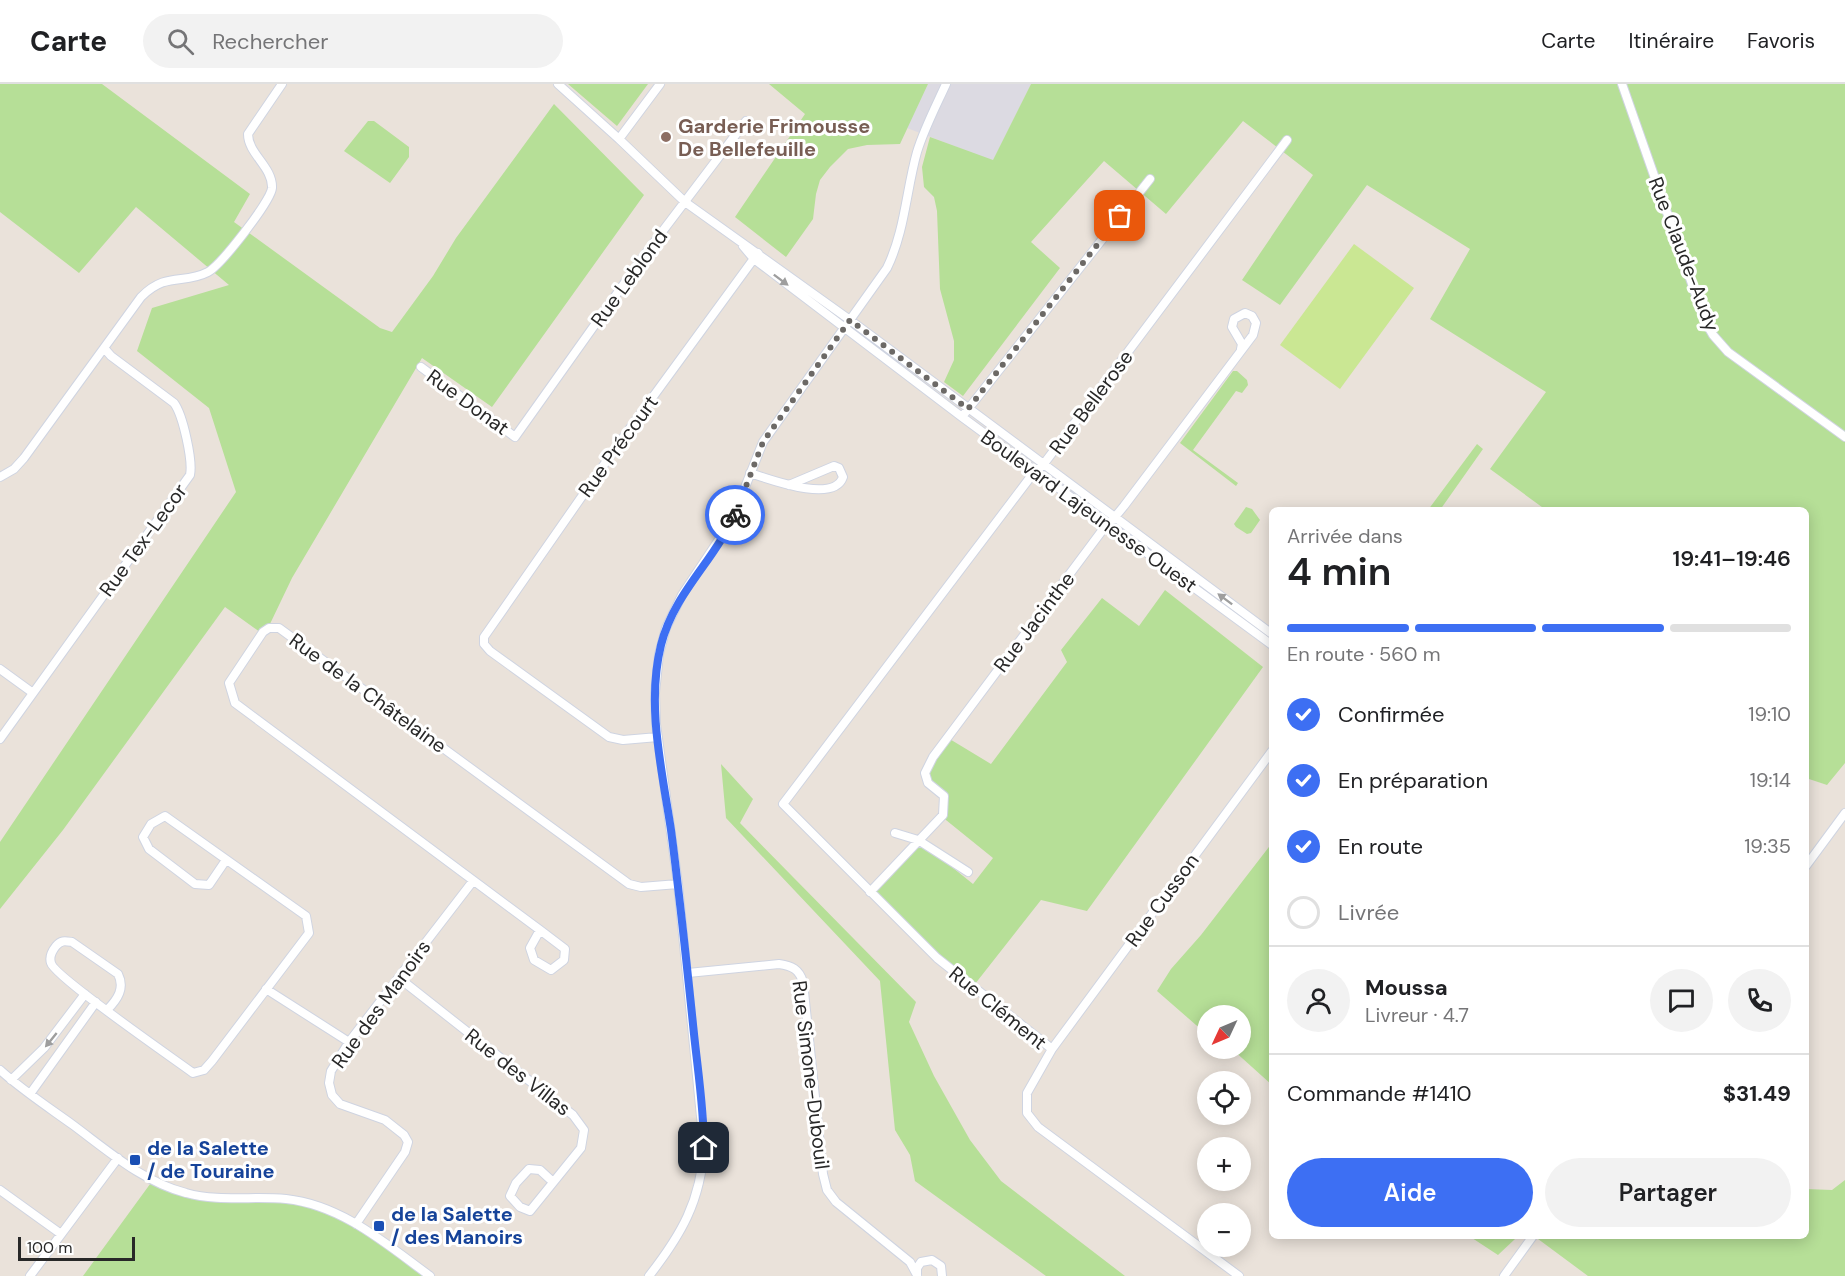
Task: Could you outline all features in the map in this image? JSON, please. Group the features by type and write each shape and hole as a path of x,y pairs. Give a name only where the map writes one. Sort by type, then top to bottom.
{"street":[{"path":"0,477 20,464 138,301 153,287 165,281 200,275 216,266 264,205 270,193 271,181 250,146 248,134 282,84"},
{"name":"Boulevard Lajeunesse Ouest","path":"558,84 685,202 738,241 844,328 1269,643"},
{"path":"619,139 660,84"},
{"path":"649,1276 680,1233 696,1195 702,1172 704,1128 678,884 658,737 656,676 659,654 666,628 682,595 732,520 766,436 881,279 895,251 902,228 917,153 946,84"},
{"name":"Rue Claude-Audy","path":"1622,84 1705,321 1713,335 1728,352 1845,437"},
{"name":"Rue Leblond","path":"515,437 746,121"},
{"name":"Rue Bellerose","path":"783,804 1035,471 1043,465 1287,140"},
{"path":"962,417 1150,179"},
{"name":"Boulevard Lajeunesse Ouest","path":"756,256 850,320 1269,632"},
{"name":"Rue Précourt","path":"658,737 623,740 609,737 490,651 484,642 488,630 590,485 756,256"},
{"name":"Rue Tex-Lecor","path":"0,739 185,484 191,471 179,413 174,403 111,356 104,348"},
{"name":"Rue Jacinthe","path":"870,892 943,815 944,796 928,783 925,773 933,757 1241,349"},
{"name":"Rue Donat","path":"421,368 515,437"},
{"path":"750,473 789,485 810,489 839,485 843,477 839,468 834,466 789,485"},
{"name":"Rue de la Châtelaine","path":"540,930 530,948 534,960 551,970 564,960 565,949 540,930 473,880 234,703 229,683 263,632 269,628 279,628 629,884 641,887 678,884"},
{"path":"0,669 33,693"},
{"name":"Rue Cusson","path":"1052,1049 1269,755"},
{"name":"Rue Clément","path":"783,804 937,958 1052,1049 1027,1093 1028,1113 1038,1127 1239,1276"},
{"path":"1809,862 1845,813"},
{"path":"107,1010 118,998 122,982 118,974 72,942 64,940 58,944 51,954 51,964 56,971 85,994 193,1073 204,1070 309,933 306,916 165,816 151,824 143,837 149,849 195,884 209,885 226,860"},
{"path":"895,833 919,841 968,872"},
{"name":"Rue des Manoirs","path":"356,1224 405,1152 408,1142 404,1134 385,1120 340,1104 332,1095 329,1083 331,1071 349,1042 473,880"},
{"name":"Rue Simone-Dubouil","path":"688,973 779,964 792,966 799,972 803,982 823,1174 827,1190 836,1202 903,1255 917,1275"},
{"name":"Rue des Villas","path":"399,978 573,1115 584,1130 581,1148 530,1211 519,1207 510,1196 516,1183 529,1169 540,1170 553,1182"},
{"path":"266,989 349,1042"},
{"path":"11,1080 45,1048 85,994"},
{"path":"30,1094 96,1002"},
{"path":"0,1070 118,1158 156,1182 186,1193 208,1197 301,1201 335,1213 356,1224 430,1276"},
{"path":"30,1276 118,1158"},
{"path":"0,1190 61,1234"},
{"path":"1504,1276 1531,1239"},
{"name":"Rue Simone-Dubouil","path":"903,1255 912,1259 935,1261 940,1266 943,1275"},
{"name":"Rue Simone-Dubouil","path":"917,1275 919,1265 924,1260"}],"shaded area":[{"path":"928,84 1031,84 993,161 907,128"}],"green space":[{"path":"0,84 102,84 250,194 234,222 380,328 392,332 433,276 456,238 554,104 644,195 492,407 422,358 292,578 269,626 260,632 225,607 63,830 0,909 0,842 236,492 209,408 137,351 152,308 229,285 136,207 79,273 0,212"},
{"path":"568,84 648,84 617,126"},
{"path":"769,84 928,84 900,144 867,145 848,149 830,167 820,180 813,219 786,257 735,217 805,114"},
{"path":"1031,84 1845,84 1845,763 1827,785 1809,779 1809,507 1542,507 1490,469 1546,392 1430,319 1470,249 1367,185 1280,305 1242,280 1313,175 1243,121 1166,214 1104,161 1031,242 1060,268 963,396 944,382 954,360 954,341 940,289 937,211 934,197 924,187 922,167 930,137 993,160"},
{"path":"368,121 374,121 409,147 409,157 390,183 344,151"},
{"path":"1354,244 1414,288 1340,389 1280,345"},
{"path":"1233,371 1237,371 1247,380 1248,385 1242,393 1236,391 1193,450 1238,483 1236,486 1180,443"},
{"path":"1477,444 1483,449 1442,507 1430,507"},
{"path":"1246,507 1252,509 1260,520 1251,533 1247,534 1234,524"},
{"path":"1165,590 1263,667 1087,911 1041,900 975,984 939,960 870,892 921,842 973,884 993,858 941,816 943,795 925,773 948,738 991,764 1067,662 1061,650 1102,598 1139,626"},
{"path":"721,764 753,799 740,823 916,1002 909,1022 934,1076 970,1140 1001,1181 1125,1276 1046,1276 915,1181 910,1155 895,1130 880,981 726,818"},
{"path":"1269,847 1269,1082 1243,1059 1251,1059 1251,1005 1197,1005 1197,1026 1157,991 1171,969 1201,935"},
{"path":"153,1180 186,1193 284,1199 346,1218 429,1276 83,1276"},
{"path":"1845,1180 1845,1276 1588,1276 1538,1239 1809,1239 1809,1189 1832,1190"},
{"path":"1474,1239 1515,1239 1498,1255"}],"way so far":[{"path":"735,515 763,442 850,320 968,409 1120,216"}],"place":[{"name":"Garderie Frimousse De Bellefeuille","path":"666,137"},
{"name":"de la Salette / de Touraine","path":"135,1160"},
{"name":"de la Salette / des Manoirs","path":"379,1226"}],"route":[{"path":"704,1148 704,1128 681,906 656,724 656,676 666,628 682,595 735,515"}]}
